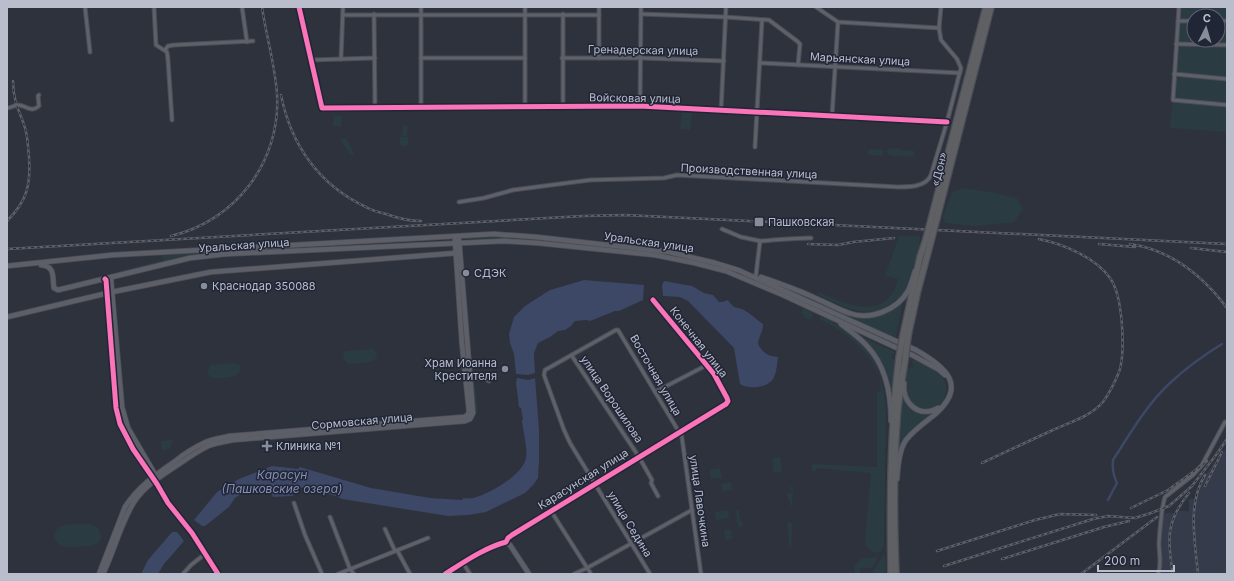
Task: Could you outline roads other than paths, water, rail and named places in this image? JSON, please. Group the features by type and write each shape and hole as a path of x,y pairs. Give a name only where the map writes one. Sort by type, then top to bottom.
{"highway":[{"name":"«Дон»","path":"935,217 986,7"},
{"name":"«Дон»","path":"905,335 916,296 928,240 991,7"},
{"name":"«Дон»","path":"905,335 920,257 928,240"},
{"path":"891,574 890,503 894,408 905,335"},
{"path":"896,574 894,496 897,420 902,359"}],"main road":[{"name":"Уральская улица","path":"46,264 53,273 54,288 58,290 225,251 494,234 655,256 695,263 734,274 916,350 935,361 946,372 950,381 950,393 948,399 942,407 916,429 905,442 899,462 894,496"},
{"path":"456,236 456,254 473,413 472,417 467,418"},
{"name":"Уральская улица","path":"7,267 46,264 112,255 504,240 536,240 669,252 710,261 738,270 938,369 948,380 949,384 948,396 942,405 935,410 928,412 919,411 912,407 907,401 903,389 906,364 902,359"},
{"path":"7,317 109,292 212,272 456,254"},
{"path":"738,270 756,275 803,293 849,313 867,316 882,312 892,307 903,298 908,290 920,257"},
{"path":"109,292 112,277"},
{"path":"105,279 109,292 118,402 128,428 168,503 192,533 218,574"},
{"path":"835,317 866,344 883,372 890,395 890,444 892,452"},
{"path":"467,418 469,411 466,382 469,377"},
{"name":"Сормовская улица","path":"99,574 125,507 137,490 186,454 205,443 230,436 256,436 464,417 467,418"},
{"name":"Сормовская улица","path":"103,574 130,508 154,478"},
{"path":"506,542 510,545 529,574"},
{"name":"Карасунская улица","path":"445,574 499,544 506,542"}],"street":[{"path":"85,7 90,52"},
{"path":"154,7 156,45 167,52 172,120"},
{"path":"242,7 248,42"},
{"path":"299,7 310,60 375,58"},
{"path":"342,59 343,7"},
{"path":"421,7 421,108"},
{"path":"525,7 525,106"},
{"path":"599,7 599,58"},
{"path":"640,106 641,7"},
{"path":"722,110 726,7"},
{"path":"816,7 838,22 939,28"},
{"path":"941,7 939,28 941,40 960,63 961,68 947,122"},
{"path":"1179,7 1173,100 1227,105"},
{"path":"374,14 375,108"},
{"path":"563,14 563,107"},
{"path":"641,14 769,20 800,44 798,65"},
{"path":"343,15 599,15"},
{"path":"755,147 762,20"},
{"path":"1178,21 1186,21"},
{"path":"832,116 838,22"},
{"path":"165,50 168,46 174,44 253,41"},
{"path":"1176,44 1227,45"},
{"path":"421,58 525,58"},
{"name":"Гренадерская улица","path":"562,58 641,58 724,61"},
{"name":"Войсковая улица","path":"310,60 322,108 640,106 947,122"},
{"name":"Марьянская улица","path":"760,63 960,73"},
{"path":"1174,74 1227,79"},
{"path":"7,108 18,105 30,109 37,108 39,106 39,95"},
{"name":"Производственная улица","path":"459,202 486,198 513,190 590,180 664,178 677,175 831,185 909,187 918,185 929,179 947,122"},
{"path":"722,230 741,237 760,241 811,238"},
{"path":"756,275 760,241"},
{"name":"Конечная улица","path":"653,300 717,378 727,398"},
{"name":"Восточная улица","path":"572,356 618,330 680,432"},
{"name":"улица Седина","path":"572,356 545,370 544,375 567,437 650,574"},
{"name":"улица Ворошилова","path":"572,356 639,457 652,480 651,483 658,496"},
{"path":"655,392 706,365"},
{"path":"469,377 484,378 489,381"},
{"name":"Карасунская улица","path":"506,542 512,535 726,404 728,401 727,398"},
{"path":"1158,574 1160,566 1161,520 1165,497 1193,475 1202,465 1225,422 1227,422"},
{"name":"улица Лавочкина","path":"680,432 701,574"},
{"path":"294,502 305,535 322,574"},
{"path":"574,574 692,510"},
{"path":"551,511 591,574"},
{"path":"330,517 350,569 354,574"},
{"path":"385,529 410,574"},
{"path":"338,574 428,538"},
{"path":"182,574 205,554"},
{"path":"463,563 470,574"}],"water":[{"path":"584,280 644,285 643,300 619,311 615,311 590,321 575,321 565,330 558,331 538,343 534,353 535,373 528,375 516,374 514,354 510,343 509,334 514,317 525,306 550,290"},
{"path":"664,281 692,286 704,293 713,295 719,302 728,300 734,307 744,310 763,324 758,344 766,354 778,357 776,372 772,381 759,387 749,387 740,384 734,348 688,301 680,297 663,296 662,285"},
{"name":"Карасун (Пашковские озера)","path":"517,378 528,380 535,378 539,429 538,478 525,493 486,512 448,516 342,499 336,496 295,486 293,496 273,497 268,485 255,485 235,498 229,507 205,526 202,526 194,520 217,492 239,479 272,466 298,469 300,467 371,488 430,498 462,500 463,498 472,498 487,493 496,489 519,471 526,458 523,419 521,408 519,407 516,383"},
{"path":"172,532 177,532 184,541 164,564 158,574 141,574 148,560"}],"waterway":[{"path":"1108,500 1117,483 1113,472 1113,460 1146,410 1176,377 1222,344"}],"railway":[{"path":"171,236 194,228 216,217 234,202 250,184 262,164 271,142 276,119 277,94 262,7"},
{"path":"7,221 14,214 23,199 29,176 27,135 15,100 13,81"},
{"path":"281,95 292,130 300,147 321,175 334,187 349,198 371,210 403,219 421,221"},
{"path":"7,249 583,216 625,215 1227,244"},
{"path":"808,244 838,245 894,238"},
{"path":"982,463 1080,419 1092,412 1105,399 1113,386 1120,369 1122,360 1122,322 1118,297 1110,278 1104,270 1078,252 1058,244 1039,239"},
{"path":"1099,244 1135,247"},
{"path":"1130,244 1159,252 1185,266 1197,275 1218,296 1227,308"},
{"path":"1191,248 1227,252"},
{"path":"944,566 1093,519 1108,516 1135,518 1169,506 1192,486 1227,439"},
{"path":"1205,486 1222,452"},
{"path":"1131,508 1168,490 1207,461"},
{"path":"1198,574 1194,536 1194,511 1199,486 1205,475"},
{"path":"1173,574 1169,541 1170,531 1176,513 1181,503 1189,493"},
{"path":"937,551 1035,520 1060,514 1096,515"},
{"path":"1081,574 1157,517"},
{"path":"1002,559 1104,527 1129,521"}],"place":[{"name":"Пашковская","path":"759,222"},
{"name":"СДЭК","path":"466,273"},
{"name":"Краснодар 350088","path":"204,286"},
{"name":"Храм Иоанна Крестителя","path":"505,369"},
{"name":"Клиника №1","path":"267,446"}]}
